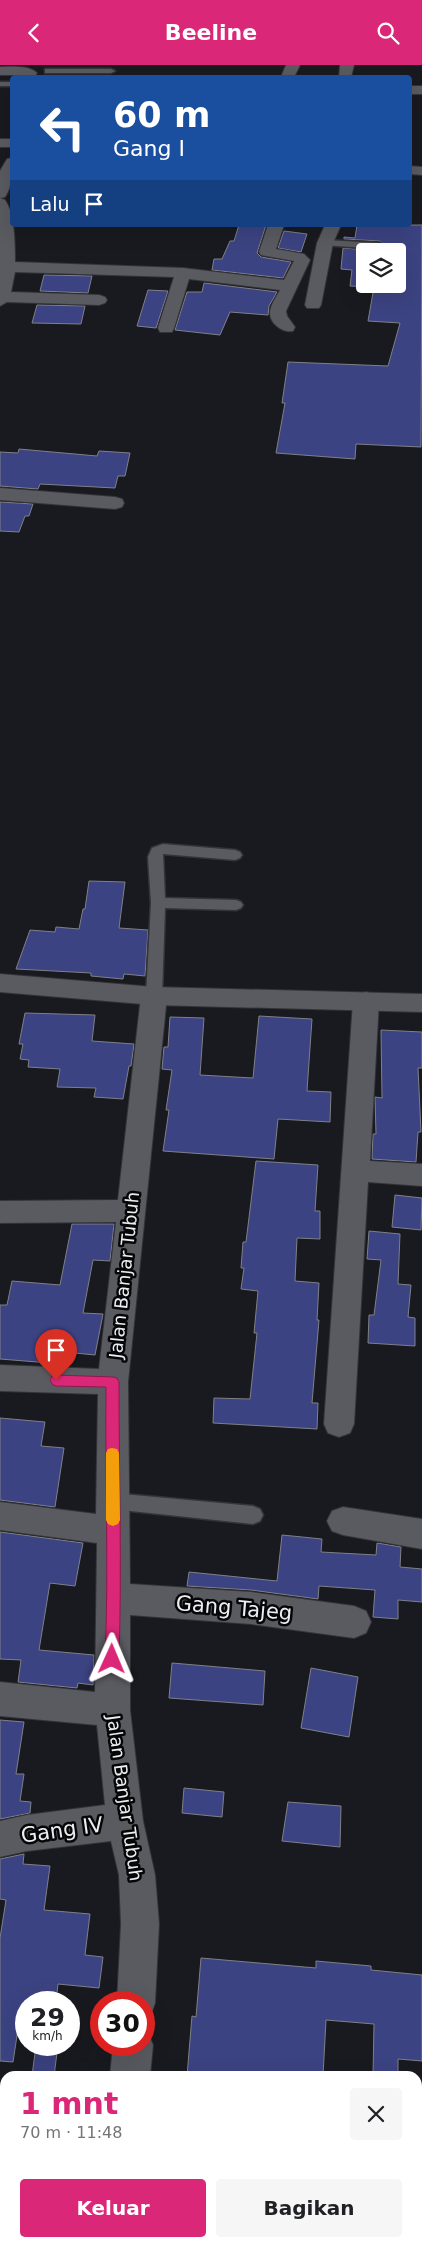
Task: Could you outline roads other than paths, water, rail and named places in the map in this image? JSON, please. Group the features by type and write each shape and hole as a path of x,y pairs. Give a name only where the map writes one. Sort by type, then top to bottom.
{"street":[{"path":"0,71 28,74"},
{"path":"0,195 4,177 10,166"},
{"path":"0,203 4,221 7,267 1,299 99,300"},
{"path":"275,227 267,252 298,257 302,260 292,286 278,311 279,317 287,327"},
{"path":"313,305 325,243 332,227"},
{"path":"7,267 183,273 292,286"},
{"path":"166,328 183,273"},
{"path":"0,494 114,503"},
{"path":"0,983 154,996 422,1003"},
{"name":"Jalan Banjar Tubuh","path":"137,1991 140,1924 138,1885 125,1821 113,1709 113,1382 154,996"},
{"path":"339,1424 357,1171 366,1001"},
{"path":"357,1171 422,1175"},
{"path":"0,1212 130,1211"},
{"path":"0,1378 113,1382"},
{"path":"0,1517 113,1516"},
{"path":"343,1521 422,1534"},
{"name":"Gang Tajeg","path":"114,1598 251,1608 354,1622"},
{"path":"0,1699 113,1709"},
{"name":"Gang IV","path":"0,1839 27,1833 125,1821"},
{"path":"130,2071 132,2056"}],"lane":[{"path":"28,74 50,68 111,71"},
{"path":"325,243 356,245"},
{"path":"154,996 158,903 155,857 157,851 163,849 234,855"},
{"path":"158,903 236,905"},
{"path":"113,1516 253,1515"}]}
